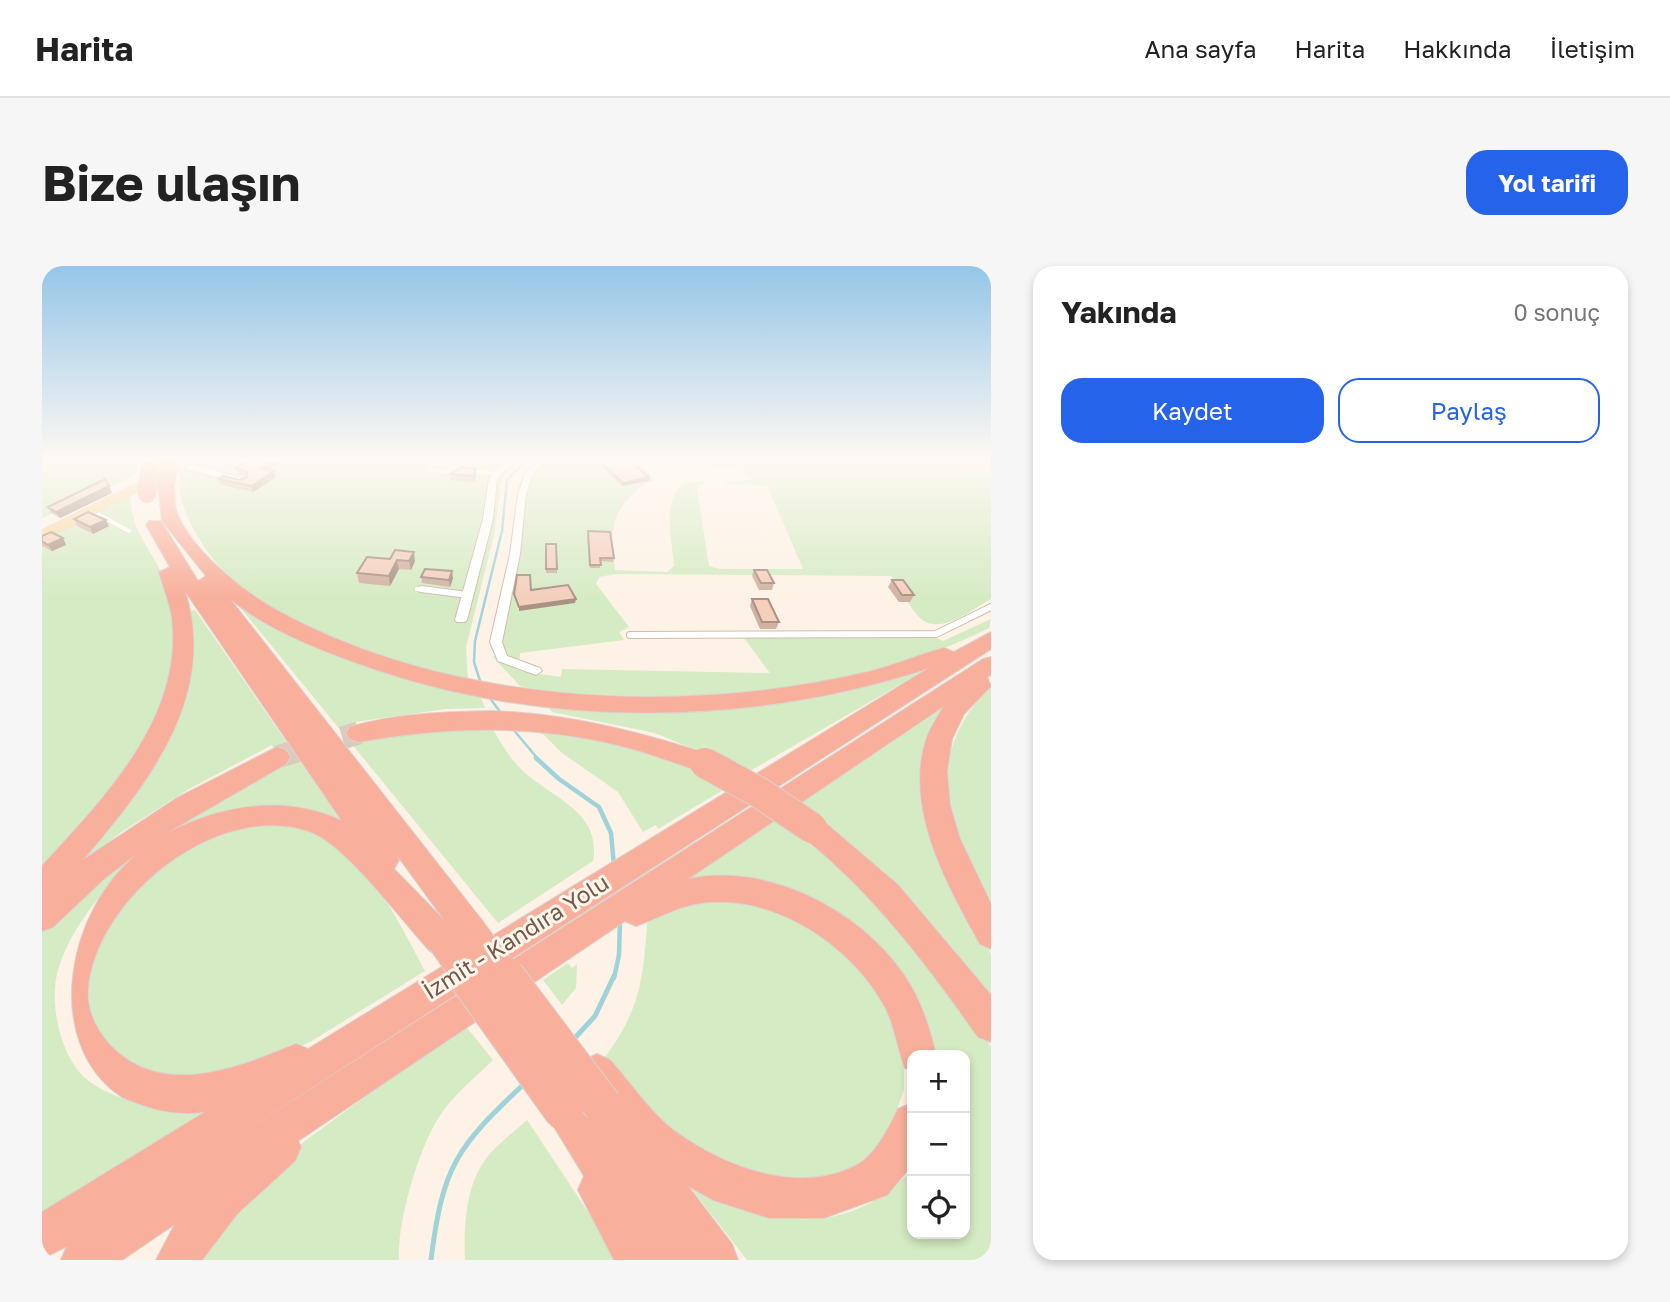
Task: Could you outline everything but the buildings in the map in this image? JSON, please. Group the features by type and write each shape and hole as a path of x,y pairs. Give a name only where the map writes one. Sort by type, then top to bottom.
{"highway":[{"path":"42,887 104,814 137,769 164,727 183,674 185,620 181,601 151,526 149,507"},
{"path":"151,526 158,507"},
{"path":"151,526 246,602 280,623 350,654 440,680 541,698 667,704 780,698 878,678 991,637"},
{"path":"151,526 211,618 454,932 564,1112 667,1260"},
{"name":"İzmit - Kandıra Yolu","path":"83,1260 578,898 991,637"},
{"path":"655,891 991,664"},
{"path":"991,676 974,689 946,725 934,766 937,815 948,852 965,891 991,934"},
{"path":"359,733 462,718 567,724 641,739 705,763 760,793 812,828 859,866 907,916 991,1024"},
{"path":"42,917 101,863 147,830 195,799 277,757"},
{"path":"386,1040 275,1071 217,1091 160,1093 127,1081 101,1065 85,1045 70,999 80,954 99,914 120,886 145,863 176,842 210,826 250,817 283,816 336,831 522,989 609,1100 716,1260"},
{"path":"655,891 745,888 794,904 817,917 857,947 886,978 907,1014 917,1050"},
{"name":"İzmit - Kandıra Yolu","path":"42,1237 386,1040 522,989 565,949 655,891"},
{"path":"178,1260 205,1217 386,1040"},
{"path":"609,1100 659,1144 713,1179 769,1197 824,1197 872,1180 900,1149 907,1134"},
{"path":"564,1112 590,1175 638,1260"}],"main road":[{"path":"42,536 99,507"}],"street":[{"path":"461,620 488,507"},
{"path":"520,507 515,554 496,642 502,658 536,671"}],"lane":[{"path":"92,511 115,521 151,526"},
{"path":"417,589 468,596"},
{"path":"630,635 936,634 991,607"}],"green space":[{"path":"42,507 66,507 42,518"},
{"path":"107,507 132,507 134,521 167,587 174,628 172,668 160,706 142,742 120,776 42,871 42,541"},
{"path":"184,507 498,507 494,535 466,647 468,680 354,648 316,633 280,614 247,592 219,566 197,535"},
{"path":"523,507 622,507 613,530 615,570 667,572 674,566 671,507 700,507 709,566 720,569 803,569 777,507 991,507 991,599 950,622 932,624 916,613 891,576 616,574 599,577 596,584 629,627 619,632 624,640 520,653 519,664 505,654 500,640"},
{"path":"239,606 434,686 481,698 485,708 446,709 355,722 361,738 491,726 518,766 582,818 590,830 594,844 593,861 498,923"},
{"path":"195,610 344,825 278,807 120,874 101,895 70,941 56,980 55,1009 58,1025 75,1067 100,1088 132,1101 163,1108 181,1108 236,1097 42,1217 42,931 97,877 277,757 272,745 189,789 120,833 50,891 185,693 192,659 191,611"},
{"path":"991,619 989,628 936,651 881,669 825,682 711,695 595,695 537,691 520,686 491,655 524,672 561,677 562,669 770,673 744,638 934,637 943,641"},
{"path":"927,669 748,772 655,733 552,712 548,705 774,703 846,692"},
{"path":"991,687 991,911 955,835 948,813 946,778 959,729 978,700"},
{"path":"946,704 926,747 956,893 991,954 991,1000 928,919 879,869 801,802"},
{"path":"538,729 613,742 659,755 728,787 658,829 656,825 643,832 618,792 562,753"},
{"path":"777,819 857,877 981,1030 991,1047 991,1260 747,1260 683,1178 772,1214 821,1219 855,1210 871,1202 887,1193 907,1174 907,1239 970,1239 970,1050 933,1050 929,1031 866,937 675,881"},
{"path":"260,825 292,825 315,831 336,843 355,860 388,904 425,971 310,1042 251,1070 158,1079 111,1055 91,1017 88,989 93,959 101,936 129,893 171,857 220,833"},
{"path":"702,896 740,896 828,934 881,991 904,1060 904,1089 888,1136 859,1164 815,1183 758,1180 659,1127 605,1057 627,1022 639,989 648,914"},
{"path":"568,963 572,968 577,964 576,988 562,1005 543,980"},
{"path":"464,1024 493,1060 452,1100 428,1137 406,1202 399,1260 192,1260 286,1155"},
{"path":"527,1120 620,1260 465,1260 467,1210 472,1185 492,1151"}],"waterway":[{"path":"481,684 474,662 475,641 502,531 504,507"},
{"path":"489,697 501,713"},
{"path":"512,728 538,759"},
{"path":"536,758 559,779 599,807 611,833 614,866"},
{"path":"614,978 619,955 620,922"},
{"path":"573,1040 595,1016 614,976"},
{"path":"431,1260 441,1201 457,1160 483,1125 525,1083"}],"tunnel":[{"path":"277,757 359,733"}]}
